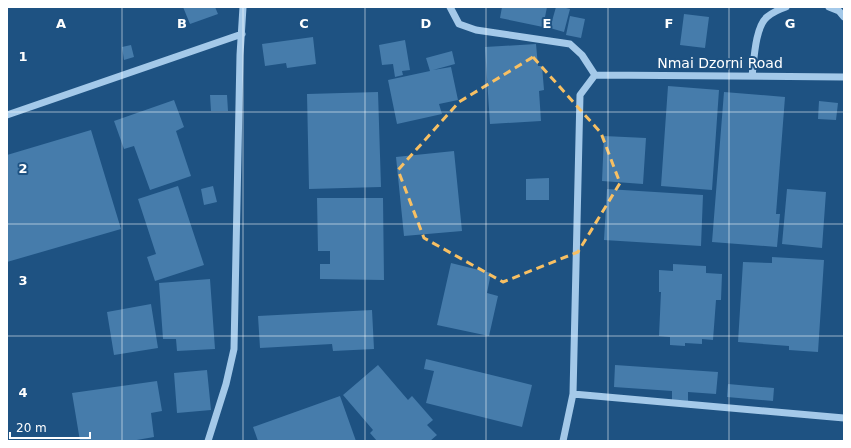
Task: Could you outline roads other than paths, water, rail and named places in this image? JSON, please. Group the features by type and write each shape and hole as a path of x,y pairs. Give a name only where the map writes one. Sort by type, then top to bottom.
{"street":[{"path":"208,441 226,384 234,349 240,55 243,7"},
{"path":"450,7 459,24 476,30 570,44 582,56 595,75 580,95 573,394 563,441"},
{"path":"752,76 757,34 766,18 777,10 786,7"},
{"path":"829,7 839,11 844,17"},
{"path":"7,115 242,34"},
{"name":"Nmai Dzorni Road","path":"595,75 844,77"},
{"path":"573,394 844,418"}]}
